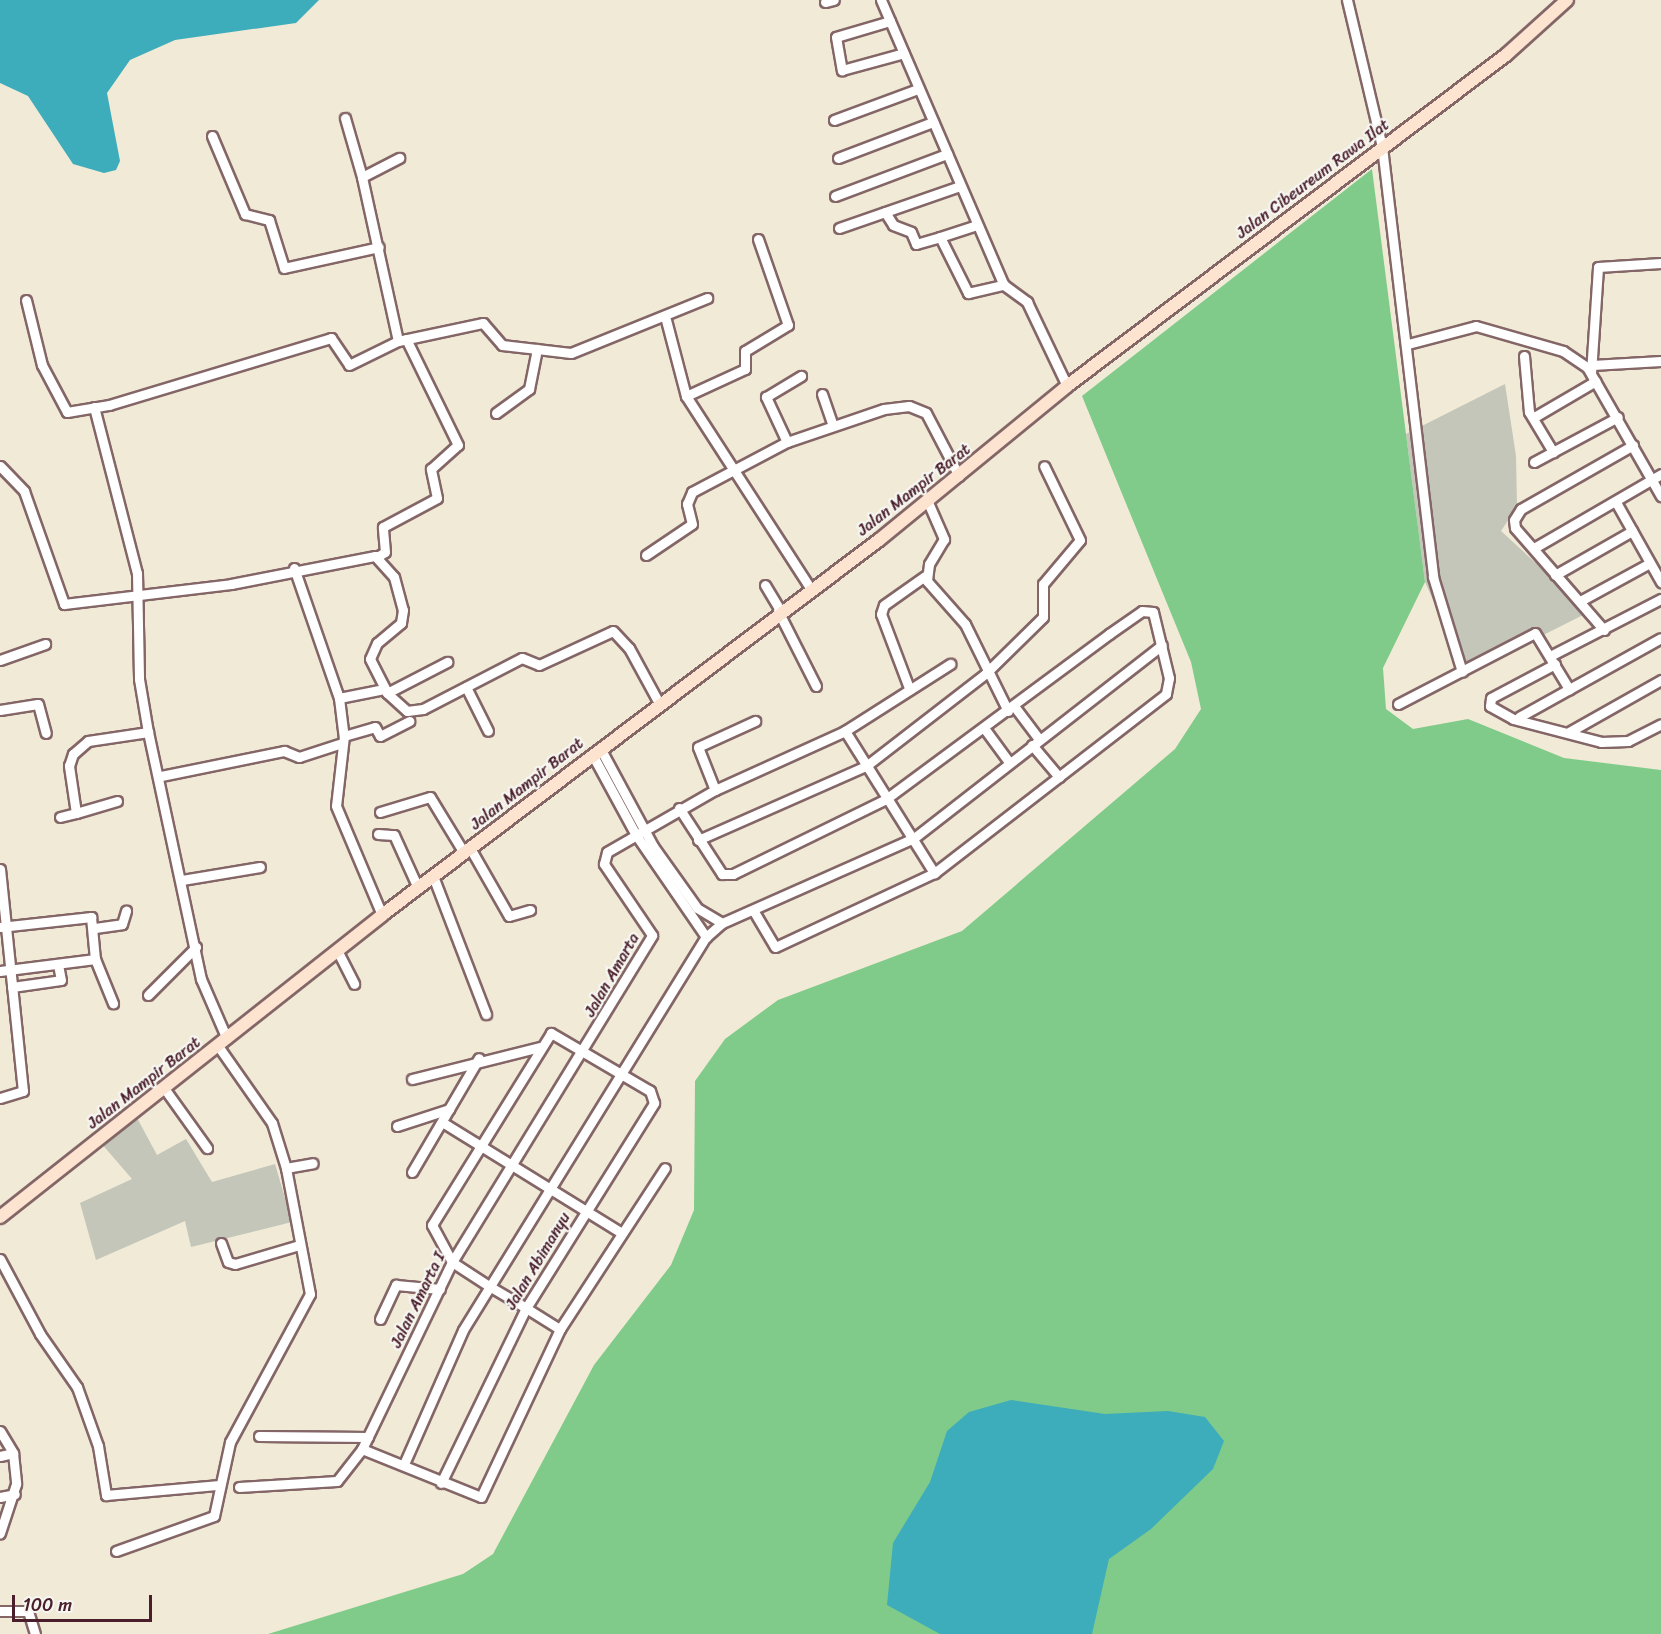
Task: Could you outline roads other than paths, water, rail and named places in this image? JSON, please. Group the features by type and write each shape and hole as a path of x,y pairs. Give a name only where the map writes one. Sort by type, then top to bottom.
{"street":[{"path":"881,0 976,225 1004,285 1027,302 1071,383"},
{"path":"1347,0 1381,142 1408,344 1433,577 1462,672"},
{"name":"Jalan Cibeureum Rawa Ilat","path":"1071,383 1381,142 1506,55 1568,0"},
{"path":"890,21 836,37 842,70 904,53"},
{"path":"834,120 918,89"},
{"path":"0,466 24,491 64,604 231,584 294,568 377,557 384,552 383,527 437,498 431,469 458,445 402,340 345,118"},
{"path":"838,158 933,122"},
{"path":"212,136 244,214 269,220 284,268 379,247"},
{"path":"835,196 947,154"},
{"path":"362,177 399,158"},
{"path":"839,228 960,186"},
{"path":"885,212 893,225 911,232 916,244 976,225"},
{"path":"940,237 968,293 1004,285"},
{"path":"686,396 745,369 745,351 788,326 758,239"},
{"path":"1593,373 1598,267 1661,263"},
{"path":"26,300 42,365 62,409 94,407 331,338 349,365 402,340 483,323 497,343 571,353 666,320 707,298"},
{"path":"666,320 686,396 737,471 811,589"},
{"path":"1408,344 1476,326 1563,351 1593,373 1661,496"},
{"path":"496,413 529,389 537,349"},
{"path":"1524,356 1529,412 1536,416 1553,452"},
{"path":"1536,416 1593,373 1661,361"},
{"path":"787,442 766,397 801,375"},
{"name":"Jalan Mampir Barat","path":"0,1217 336,950 959,476 1071,383"},
{"path":"822,394 832,423"},
{"path":"646,555 692,524 687,504 692,492 737,471 787,442 832,423 896,406 918,407 959,476"},
{"path":"94,407 128,527 139,596 139,679 148,732 161,776 201,979 222,1042 267,1112 286,1168 308,1303 291,1322 231,1442 217,1485 210,1520 116,1551"},
{"path":"1534,462 1617,417"},
{"path":"1604,630 1582,600 1555,575 1515,528 1521,509 1633,445"},
{"path":"698,840 866,766 985,674 1043,617 1043,584 1080,540 1044,466"},
{"path":"1534,548 1617,504 1661,474"},
{"path":"909,688 881,614 885,605 925,576 944,539 927,500"},
{"path":"1617,504 1661,582"},
{"path":"1555,575 1632,531"},
{"path":"377,557 394,577 403,610 401,623 377,644 370,659 385,691 412,711 466,687 522,657 539,665 613,631 629,648 659,703"},
{"path":"1582,600 1650,563"},
{"path":"294,568 339,698 342,740 336,806 382,915"},
{"path":"925,576 941,602 965,624 985,674 1059,777"},
{"path":"765,585 816,686"},
{"path":"1661,599 1604,630 1491,698 1497,712 1616,743 1661,724"},
{"path":"679,808 698,840 729,875 886,800 1142,611 1153,612 1162,645 1167,694 934,873 775,947 753,910"},
{"path":"1398,704 1535,633 1569,689"},
{"path":"1519,717 1661,638"},
{"path":"0,660 45,644"},
{"path":"404,1464 463,1330 706,937 722,923 914,838 1162,645"},
{"path":"339,698 385,691 447,662"},
{"path":"640,833 679,808 715,790 844,731 950,664"},
{"path":"1569,732 1661,680"},
{"path":"466,687 488,731"},
{"path":"0,710 38,704 46,733"},
{"path":"161,776 284,751 299,757 375,727 380,736 409,721"},
{"path":"715,790 698,747 755,721"},
{"path":"984,728 1009,762"},
{"path":"844,731 886,800 914,838 934,873"},
{"path":"76,813 69,766 80,746 148,732"},
{"path":"596,751 640,833 694,911 706,937"},
{"path":"380,812 430,797 509,916 530,910"},
{"path":"60,817 117,801"},
{"name":"Jalan Amarta","path":"584,1051 652,935 604,864 607,852 640,833"},
{"path":"378,834 394,835 418,888"},
{"path":"182,880 260,867"},
{"path":"0,869 5,970 12,987 23,1091 0,1098"},
{"path":"433,876 486,1014"},
{"path":"95,928 122,924 126,911"},
{"path":"694,911 722,923"},
{"path":"3,927 91,917 95,928 95,959 113,1003"},
{"path":"148,994 196,947"},
{"path":"336,950 354,984"},
{"path":"5,970 95,959"},
{"path":"12,987 61,980 58,964"},
{"path":"560,1329 452,1262 432,1218 551,1033 623,1074"},
{"path":"412,1079 478,1058 540,1047"},
{"name":"Jalan Amarta I","path":"239,1487 337,1481 362,1449 452,1262 584,1051"},
{"path":"412,1172 478,1058"},
{"name":"Jalan Abimanyu","path":"441,1483 526,1308 654,1103 650,1091 623,1074"},
{"path":"164,1088 207,1148"},
{"path":"397,1126 449,1109"},
{"path":"442,1122 622,1233"},
{"path":"286,1168 313,1163"},
{"path":"362,1449 404,1464 441,1483 481,1497 560,1329 665,1168"},
{"path":"221,1243 228,1262 235,1264 299,1245"},
{"path":"0,1259 40,1334 78,1387 98,1446 106,1495 217,1485"},
{"path":"380,1319 396,1285 440,1290"},
{"path":"0,1431 13,1453 15,1494 0,1533"},
{"path":"259,1436 368,1437"},
{"path":"0,1456 13,1453"},
{"path":"0,1497 15,1494"},
{"path":"0,1611 28,1611 35,1634"}],"water":[{"path":"0,0 319,0 296,23 175,40 130,60 107,93 120,161 116,170 104,173 73,164 28,96 0,83"},
{"path":"1011,1400 1105,1414 1168,1411 1205,1417 1224,1441 1213,1469 1151,1529 1109,1559 1092,1634 940,1634 887,1605 893,1543 930,1482 947,1431 969,1412"}]}
